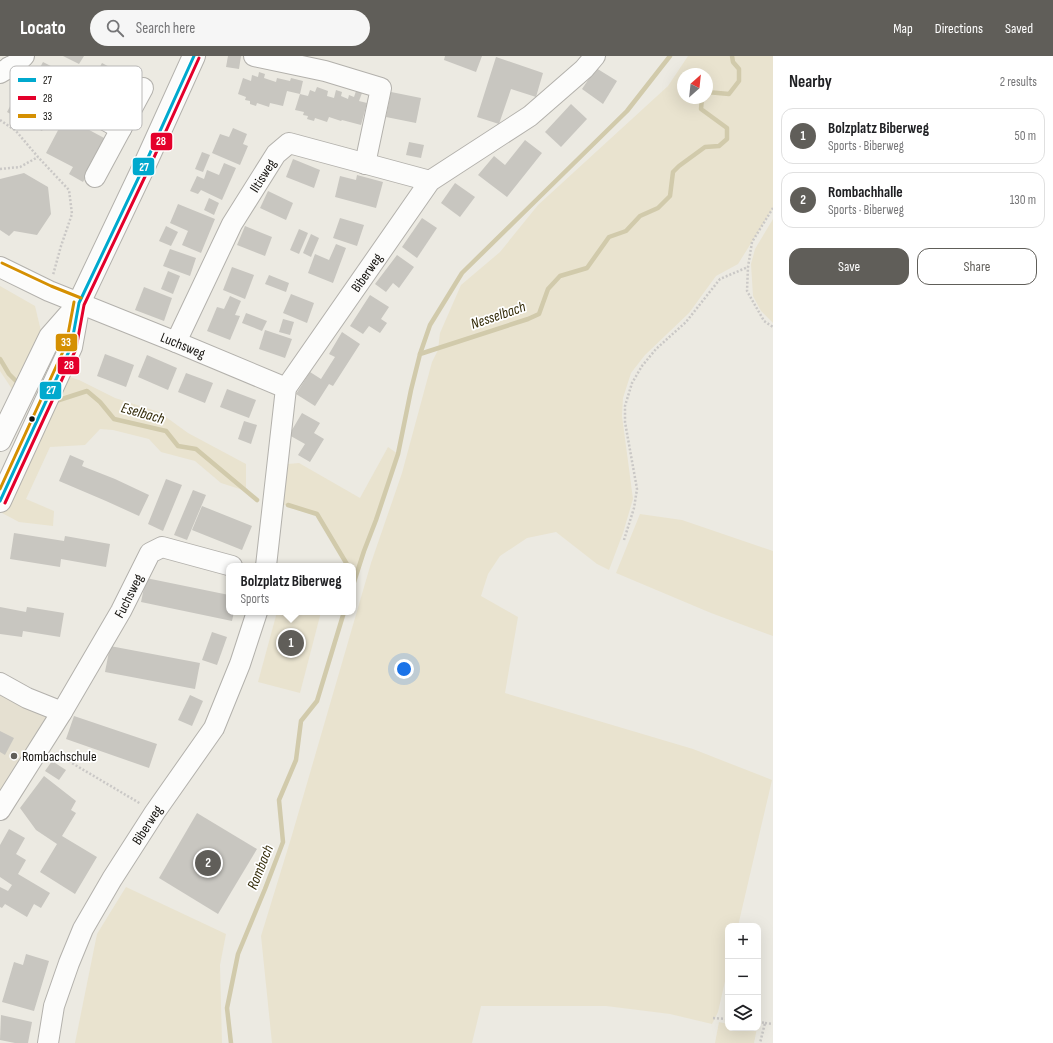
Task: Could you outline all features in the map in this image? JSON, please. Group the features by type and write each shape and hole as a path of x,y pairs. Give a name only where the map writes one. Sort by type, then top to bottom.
{"main road":[{"path":"0,440 50,337 79,303 146,162 194,56"},
{"path":"0,501 71,347 79,303"}],"street":[{"path":"254,56 325,71 381,88 365,164"},
{"name":"Biberweg","path":"266,563 286,388 430,181 530,116 584,69 596,56"},
{"path":"95,177 120,130"},
{"name":"Iltisweg","path":"176,342 232,224 276,154 289,144 430,181"},
{"name":"Luchsweg","path":"0,267 49,291 286,388"},
{"name":"Fuchsweg","path":"0,810 62,712 121,611 150,554 162,547 226,564"},
{"name":"Biberweg","path":"48,1043 54,1006 68,963 83,929 112,879 155,812 214,728 240,664 256,615"},
{"path":"0,683 27,698 62,712"}],"path":[{"path":"0,120 10,127"},
{"path":"15,130 69,190 72,214 60,246 49,291"},
{"path":"0,169 20,167 38,157"},
{"path":"773,208 752,242 748,267 748,291 764,321 773,327"},
{"path":"624,540 634,508 637,489 625,422 625,406 632,383 642,366 656,349 686,322 720,279 748,267"},
{"path":"42,745 155,812"},
{"path":"713,1018 725,1019"},
{"path":"761,1022 773,1024"},
{"path":"760,1043 765,1023"}],"shaded area":[{"path":"688,56 773,56 773,208 738,264 716,276 689,313 645,355 631,373 623,398 622,416 633,499 623,533 609,570 597,564 556,532 527,538 500,556 488,574 481,596 518,617 505,693 693,749 772,780 739,923 725,923 725,981 718,1012 712,1024 670,1014 606,1006 481,1006 472,1043 272,1043 261,936 371,563 402,473 432,362 438,350 440,333 461,285 500,252 538,205 668,86 677,72 677,104 713,104 713,68 680,68"},
{"path":"773,219 773,323 761,311 753,296 751,264 755,249"},
{"path":"0,286 35,306 41,331 23,371 12,389 0,371"},
{"path":"67,376 79,380 115,398 159,412 188,433 246,464 246,491 221,483 195,461 161,452 149,439 113,430 100,429 85,445 50,447 26,499 54,511 53,526 19,522 2,513"},
{"path":"388,447 398,454 356,576 356,563 346,563 317,514 288,505 273,505 277,465 299,463 360,498"},
{"path":"640,514 682,520 773,551 773,636 711,613 616,573"},
{"path":"276,615 320,615 300,693 258,682"},
{"name":"Rombachschule","path":"0,691 54,713 0,798"},
{"path":"126,887 226,934 220,965 222,1043 75,1043 97,934"},
{"path":"719,1022 725,1023 725,1031 756,1031 754,1043 715,1043"}],"building":[{"path":"63,56 84,56 79,64"},
{"path":"228,56 241,56 239,69 226,67"},
{"path":"445,56 482,56 476,72 444,60"},
{"path":"496,57 543,73 536,97 511,89 499,124 477,117"},
{"path":"43,62 51,66 41,66"},
{"path":"102,63 108,66 100,66"},
{"path":"596,68 617,81 603,104 582,89"},
{"path":"259,72 265,74 264,78 276,82 277,78 290,81 291,78 303,81 300,94 287,91 283,106 270,103 269,107 257,103 256,106 250,104 250,101 245,100 246,97 238,94 243,78 251,81 252,75 258,77"},
{"path":"317,87 328,91 327,96 334,98 336,90 342,92 341,96 348,99 349,95 354,97 356,91 362,93 359,101 367,103 361,125 329,117 327,122 315,118 314,121 307,119 308,116 303,115 304,112 295,110 300,94 308,96 310,90 315,92"},
{"path":"391,92 421,98 416,123 386,117"},
{"path":"571,104 587,119 561,147 545,132"},
{"path":"10,106 10,114 7,112"},
{"path":"233,128 247,134 243,144 248,146 240,165 212,153 220,134 229,137"},
{"path":"58,130 89,130 106,139 83,182 69,174 73,167 46,153"},
{"path":"525,140 542,153 507,197 478,175 494,156 505,165"},
{"path":"409,142 424,145 421,158 406,155"},
{"path":"202,152 210,155 203,172 195,169"},
{"path":"293,159 320,170 314,188 286,177"},
{"path":"224,163 236,168 222,200 201,190 198,194 190,191 197,176 204,179 207,170 219,175"},
{"path":"24,173 48,187 51,214 37,235 14,231 9,236 0,230 0,179"},
{"path":"357,175 383,182 376,208 335,197 340,176 356,180"},
{"path":"455,183 475,197 460,217 441,203"},
{"path":"268,191 293,203 286,220 260,208"},
{"path":"209,198 219,203 214,215 204,210"},
{"path":"178,204 215,219 201,253 182,245 188,231 170,223"},
{"path":"340,218 364,225 357,246 333,238"},
{"path":"422,218 437,228 417,258 402,247"},
{"path":"166,226 178,232 171,246 159,241"},
{"path":"245,226 272,237 265,256 237,245"},
{"path":"299,229 308,233 299,254 290,250"},
{"path":"311,234 319,238 311,257 303,253"},
{"path":"336,244 346,248 333,283 308,273 315,254 329,260"},
{"path":"170,249 196,258 190,276 163,266"},
{"path":"397,255 414,267 399,288 393,283 386,292 375,284"},
{"path":"232,267 254,275 245,299 223,290"},
{"path":"168,271 180,276 173,294 161,289"},
{"path":"269,275 289,283 286,292 265,284"},
{"path":"144,287 172,298 164,321 135,310"},
{"path":"291,294 314,303 307,323 283,313"},
{"path":"370,295 389,307 381,319 387,323 380,333 369,326 363,334 350,326"},
{"path":"230,296 241,301 235,315 240,316 230,340 207,331 217,307 224,309"},
{"path":"246,313 267,321 262,331 242,323"},
{"path":"283,319 294,322 290,335 279,332"},
{"path":"265,330 292,339 285,358 259,349"},
{"path":"342,332 360,344 333,386 329,384 315,406 296,394 310,372 321,379 335,357 329,354"},
{"path":"105,354 134,365 126,387 97,376"},
{"path":"147,355 177,368 168,390 138,377"},
{"path":"186,373 213,383 205,403 178,392"},
{"path":"227,389 256,400 249,418 220,407"},
{"path":"302,413 320,423 314,433 324,439 310,462 298,455 305,444 289,435"},
{"path":"244,421 257,425 251,444 238,439"},
{"path":"70,455 84,461 82,466 149,495 139,516 59,481"},
{"path":"166,479 182,485 163,531 148,524"},
{"path":"193,490 206,495 187,540 174,535"},
{"path":"202,506 252,526 242,550 192,530"},
{"path":"14,533 64,541 65,536 110,544 106,567 61,559 60,567 10,559"},
{"path":"146,578 226,594 226,615 233,615 232,621 141,602"},
{"path":"0,607 26,612 27,607 64,613 60,637 23,631 22,637 0,634"},
{"path":"212,632 227,637 217,665 202,660"},
{"path":"110,646 200,663 195,689 105,672"},
{"path":"190,695 203,701 192,726 178,720"},
{"path":"74,716 157,744 149,768 66,739"},
{"name":"Rombachschule","path":"0,731 14,738 5,755 0,752"},
{"path":"52,761 66,770 59,780 45,771"},
{"path":"44,776 76,801 71,810 76,813 62,836 97,857 75,894 40,872 57,844 36,830 20,808"},
{"path":"197,813 257,849 218,914 159,878"},
{"path":"9,829 25,838 16,854 26,860 18,874 50,893 41,908 34,904 27,917 5,904 2,908 0,907 0,887 8,891 12,885 0,877 0,845"},
{"path":"26,954 49,961 34,1011 2,1002 14,962 23,965"},
{"path":"1,1015 32,1022 28,1043 15,1043 0,1040"}],"waterway":[{"path":"420,354 430,325 462,273 627,111 670,56"},
{"name":"Nesselbach","path":"713,93 729,94 739,81 739,69 733,62 732,56"},
{"name":"Nesselbach","path":"356,576 398,454 420,354 528,319 539,314 548,289 560,276 587,268 609,237 626,231 640,216 658,208 670,196 673,172 679,166 705,147 719,146 727,139 727,128 701,109 701,104"},
{"name":"Eselbach","path":"0,359 9,374 18,383"},
{"name":"Eselbach","path":"56,401 87,391 100,402 114,419 166,431 178,446 196,449 257,500"},
{"name":"Eselbach","path":"288,505 317,514 346,563"},
{"name":"Rombach","path":"231,1043 227,1008 238,954 283,842 279,800 296,760 301,721 317,701 343,615"}],"transit line":[{"name":"27","path":"0,501 71,347 79,303 146,162 194,56"},
{"name":"28","path":"5,503 76,349 84,305 151,164 199,58"},
{"name":"33","path":"2,263 81,298"},
{"name":"33","path":"0,489 66,345 74,302"}],"place":[{"name":"Bolzplatz Biberweg","path":"291,643"},
{"name":"Rombachschule","path":"14,756"},
{"name":"Rombachhalle","path":"208,863"}]}
